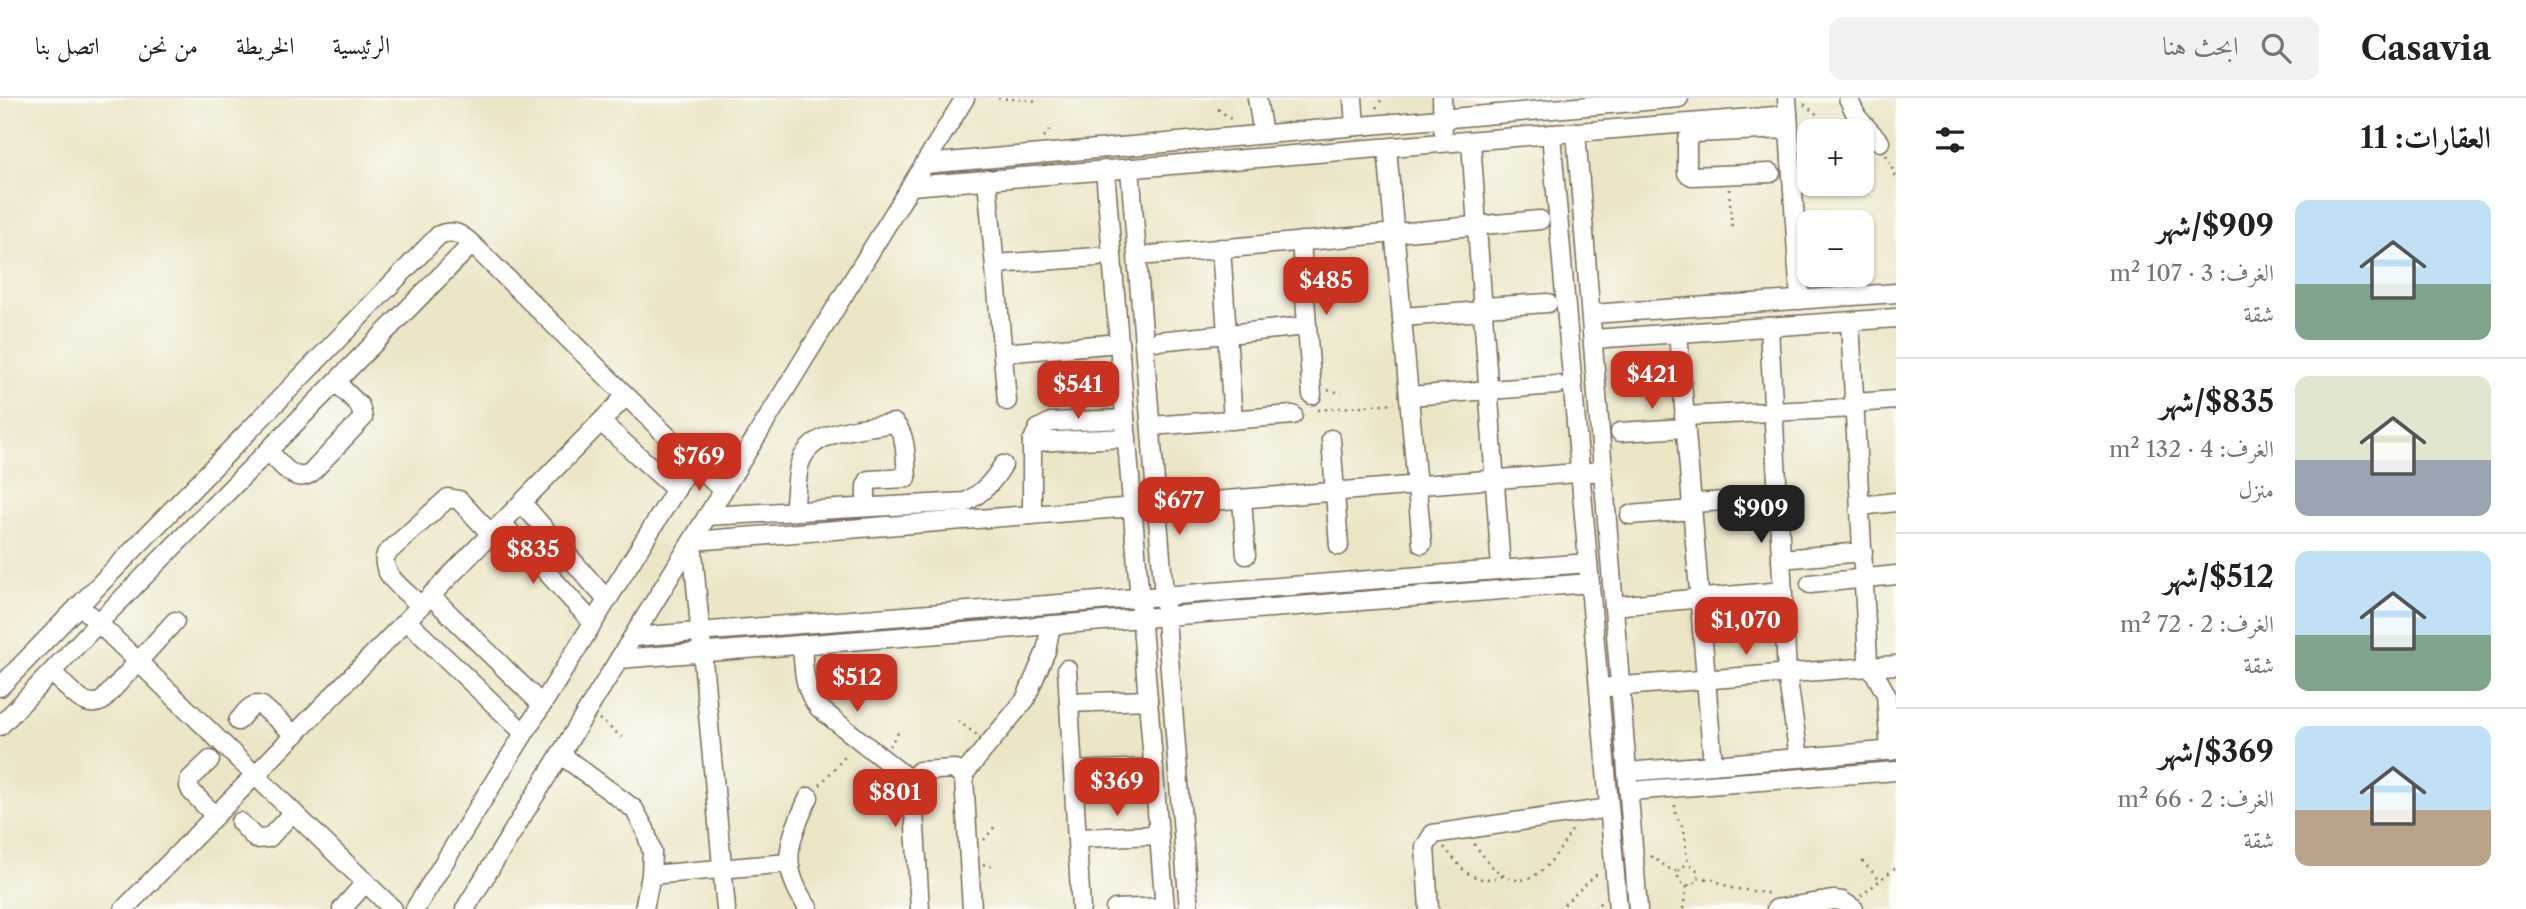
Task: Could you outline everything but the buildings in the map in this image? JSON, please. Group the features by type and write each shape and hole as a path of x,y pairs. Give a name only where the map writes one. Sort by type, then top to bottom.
{"street":[{"path":"465,909 965,98"},
{"path":"1257,98 1263,134"},
{"path":"1353,98 1355,126"},
{"path":"1442,98 1443,143"},
{"path":"925,163 1679,98"},
{"path":"1848,98 1857,117 1880,142"},
{"path":"911,186 1788,114"},
{"path":"1771,173 1697,177 1687,173 1686,144 1691,135 1788,114"},
{"path":"1788,114 1800,300"},
{"path":"1576,132 1638,909"},
{"path":"1551,135 1618,909"},
{"path":"1189,140 1190,163"},
{"path":"1471,141 1502,569"},
{"path":"1387,148 1422,544"},
{"path":"1130,168 1189,909"},
{"path":"1105,170 1165,908 1115,909"},
{"path":"987,179 1007,401"},
{"path":"1557,209 1582,208"},
{"path":"1151,255 1540,220"},
{"path":"0,687 439,235 448,231 458,232 472,244 723,491"},
{"path":"1301,241 1312,395"},
{"path":"0,726 472,244"},
{"path":"1221,248 1233,420"},
{"path":"995,264 1098,257"},
{"path":"1591,314 1896,293"},
{"path":"1402,317 1548,303"},
{"path":"1593,340 1896,318"},
{"path":"1627,772 1893,750 1886,694 1868,661 1850,321"},
{"path":"1158,341 1307,326"},
{"path":"1769,327 1787,673 1799,758"},
{"path":"1678,333 1713,765"},
{"path":"1003,354 1119,343"},
{"path":"268,451 294,476 300,478 312,473 362,418 360,406 336,382"},
{"path":"1409,399 1557,385"},
{"path":"124,909 625,397"},
{"path":"1620,432 1685,422 1896,400"},
{"path":"1151,426 1293,415"},
{"path":"1032,515 1032,442 1038,429 1051,422 1125,419"},
{"path":"601,422 676,490"},
{"path":"794,511 799,465 804,453 813,444 824,436 894,423 903,436 907,478 869,480 866,486 866,507"},
{"path":"1032,442 1127,438"},
{"path":"1331,439 1339,546"},
{"path":"415,909 693,462"},
{"path":"708,516 966,502 981,493 994,480 1003,465"},
{"path":"692,541 1603,471"},
{"path":"542,705 426,601 386,572 386,554 448,498 460,500 548,573 593,623"},
{"path":"1630,515 1778,498"},
{"path":"1242,499 1247,555"},
{"path":"1860,506 1896,502"},
{"path":"522,503 607,600"},
{"path":"692,541 726,909"},
{"path":"1781,559 1863,552"},
{"path":"548,573 566,553"},
{"path":"633,637 1588,563"},
{"path":"1810,584 1896,575"},
{"path":"619,659 1590,583"},
{"path":"1624,605 1783,591"},
{"path":"79,605 393,909"},
{"path":"899,617 902,637"},
{"path":"52,672 84,702 96,704 102,701 175,621"},
{"path":"407,621 524,733"},
{"path":"972,909 963,775 1025,700 1037,676 1051,625"},
{"path":"802,645 806,688 811,699 911,781"},
{"path":"1599,688 1896,665"},
{"path":"1067,669 1081,909"},
{"path":"1069,703 1148,701"},
{"path":"238,721 251,706 257,704 295,735"},
{"path":"559,754 634,809 645,829 652,852 651,875 644,909"},
{"path":"210,761 190,779 188,786 215,816"},
{"path":"1073,771 1154,768"},
{"path":"920,909 911,781 919,772 955,769 963,775"},
{"path":"1629,792 1896,771"},
{"path":"809,797 789,842 788,863 793,884 809,909"},
{"path":"1429,909 1425,847 1433,834 1609,808"},
{"path":"240,822 256,839 263,840 269,838 293,812"},
{"path":"1077,838 1159,835"},
{"path":"651,875 788,863"},
{"path":"1162,872 1186,868"},
{"path":"342,909 366,883"},
{"path":"1783,908 1834,900 1852,907"}],"path":[{"path":"998,98 1040,101"},
{"path":"1797,98 1820,117"},
{"path":"1880,142 1896,177"},
{"path":"1728,175 1732,228"},
{"path":"1293,415 1296,412 1409,399"},
{"path":"587,710 623,738"},
{"path":"958,721 988,744"},
{"path":"809,797 860,740"},
{"path":"1675,788 1676,817 1684,832 1684,849 1689,864 1697,869 1698,878 1688,886"},
{"path":"1433,834 1468,875 1491,880 1503,876 1527,878 1548,866 1585,812"},
{"path":"1460,829 1503,876"},
{"path":"1634,855 1652,856 1678,872"},
{"path":"1559,909 1614,858"},
{"path":"1862,861 1880,880"},
{"path":"1678,872 1689,864"},
{"path":"1852,907 1896,867"},
{"path":"1678,872 1680,881 1688,886"},
{"path":"1698,878 1712,879 1731,888 1782,895 1787,899 1783,908"},
{"path":"1683,909 1688,886"}]}
